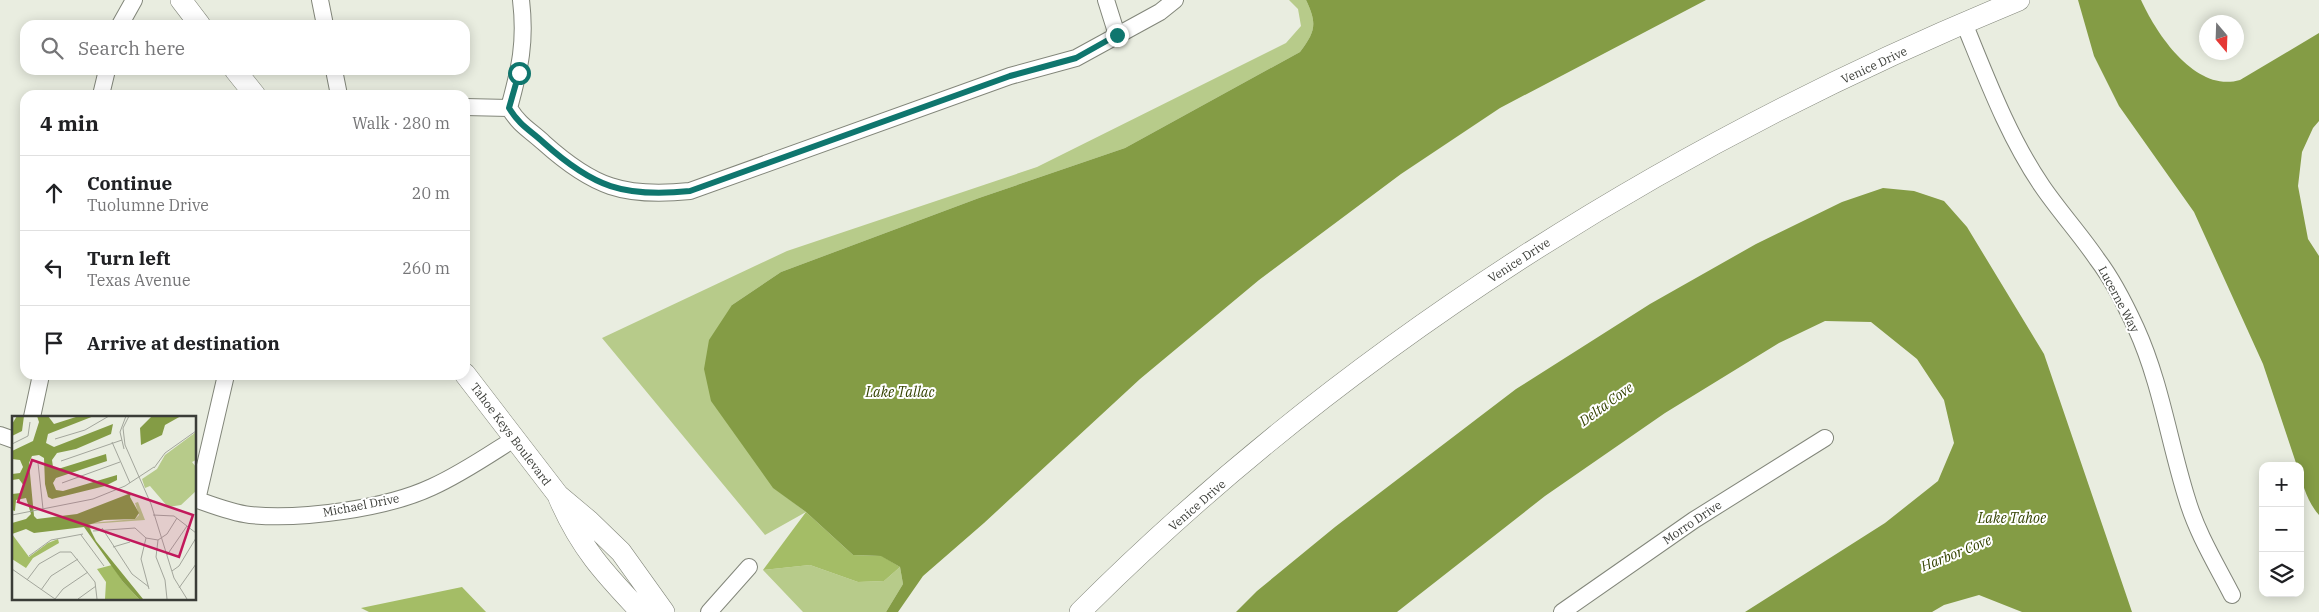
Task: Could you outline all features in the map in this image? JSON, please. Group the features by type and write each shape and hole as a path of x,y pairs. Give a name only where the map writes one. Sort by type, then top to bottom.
{"street":[{"path":"123,20 134,0"},
{"path":"181,0 196,20"},
{"path":"320,0 324,20"},
{"path":"521,0 524,40 519,73 509,108 519,124 538,137 565,162 584,176 601,184 626,191 658,194 690,191 1010,76 1076,58 1160,12 1175,0"},
{"path":"1106,0 1117,35"},
{"name":"Venice Drive","path":"1080,612 1176,523 1274,438 1454,302 1544,243 1649,180 1832,84 1964,23 2019,0"},
{"name":"Lucerne Way","path":"1964,23 2002,113 2021,152 2043,188 2099,261 2120,295 2137,330 2166,417 2187,501 2202,537 2232,595"},
{"path":"102,90 106,75"},
{"path":"239,75 251,90"},
{"path":"335,75 338,90"},
{"path":"470,107 509,108"},
{"path":"32,416 40,380"},
{"path":"196,500 225,380"},
{"name":"Tahoe Keys Boulevard","path":"470,380 558,495 589,521 621,552 664,612"},
{"path":"0,435 12,439"},
{"name":"Morro Drive","path":"1562,612 1694,520 1825,438"},
{"name":"Michael Drive","path":"196,500 248,514 283,516 355,508 393,500 431,488 463,471 514,439"},
{"name":"Tahoe Keys Boulevard","path":"558,495 571,526 598,566 640,612"},
{"path":"709,612 749,567"}],"shaded area":[{"path":"1289,0 1306,0 1312,15 1312,32 1300,52 1125,148 979,198 781,272 732,305 773,487 806,512 765,535 602,338 787,251 1037,167 1286,43 1301,26 1298,9"},
{"path":"806,512 853,555 882,556 900,567 884,581 858,582 810,565 763,570"},
{"path":"810,565 858,582 884,581 900,567 903,584 886,612 803,612 763,570"},
{"path":"462,587 486,612 369,612 361,608"}],"water":[{"name":"Lake Tallac","path":"1306,0 1706,0 1500,108 1401,174 1259,280 1140,379 984,523 923,576 898,612 886,612 903,584 900,567 881,556 853,555 806,512 773,488 711,401 704,369 709,340 732,305 781,272 979,198 1125,148 1300,52 1309,38 1313,27 1312,15"},
{"path":"2078,0 2141,0 2157,29 2180,58 2194,70 2208,78 2224,82 2240,80 2319,33 2319,121 2313,128 2302,152 2298,186 2308,239 2319,256 2319,515 2311,504 2304,488 2304,462 2296,462 2263,364 2194,212 2119,106 2094,56"},
{"name":"Lake Tahoe","path":"1883,188 1914,191 1944,201 1967,227 2044,354 2132,612 2022,612 1979,595 1944,605 1932,612 1745,612 1885,523 1938,481 1954,443 1944,400 1917,359 1871,322 1825,321 1779,343 1665,413 1545,496 1397,612 1236,612 1257,591 1335,527 1516,389 1650,304 1756,244 1842,202"}],"route":[{"path":"519,73 509,108 519,124 538,137 565,162 584,176 601,184 626,191 658,194 690,191 736,176 967,90 1076,58 1117,35"}],"water label":[{"name":"Delta Cove","path":"1606,404"},
{"name":"Harbor Cove","path":"1956,553"}]}
